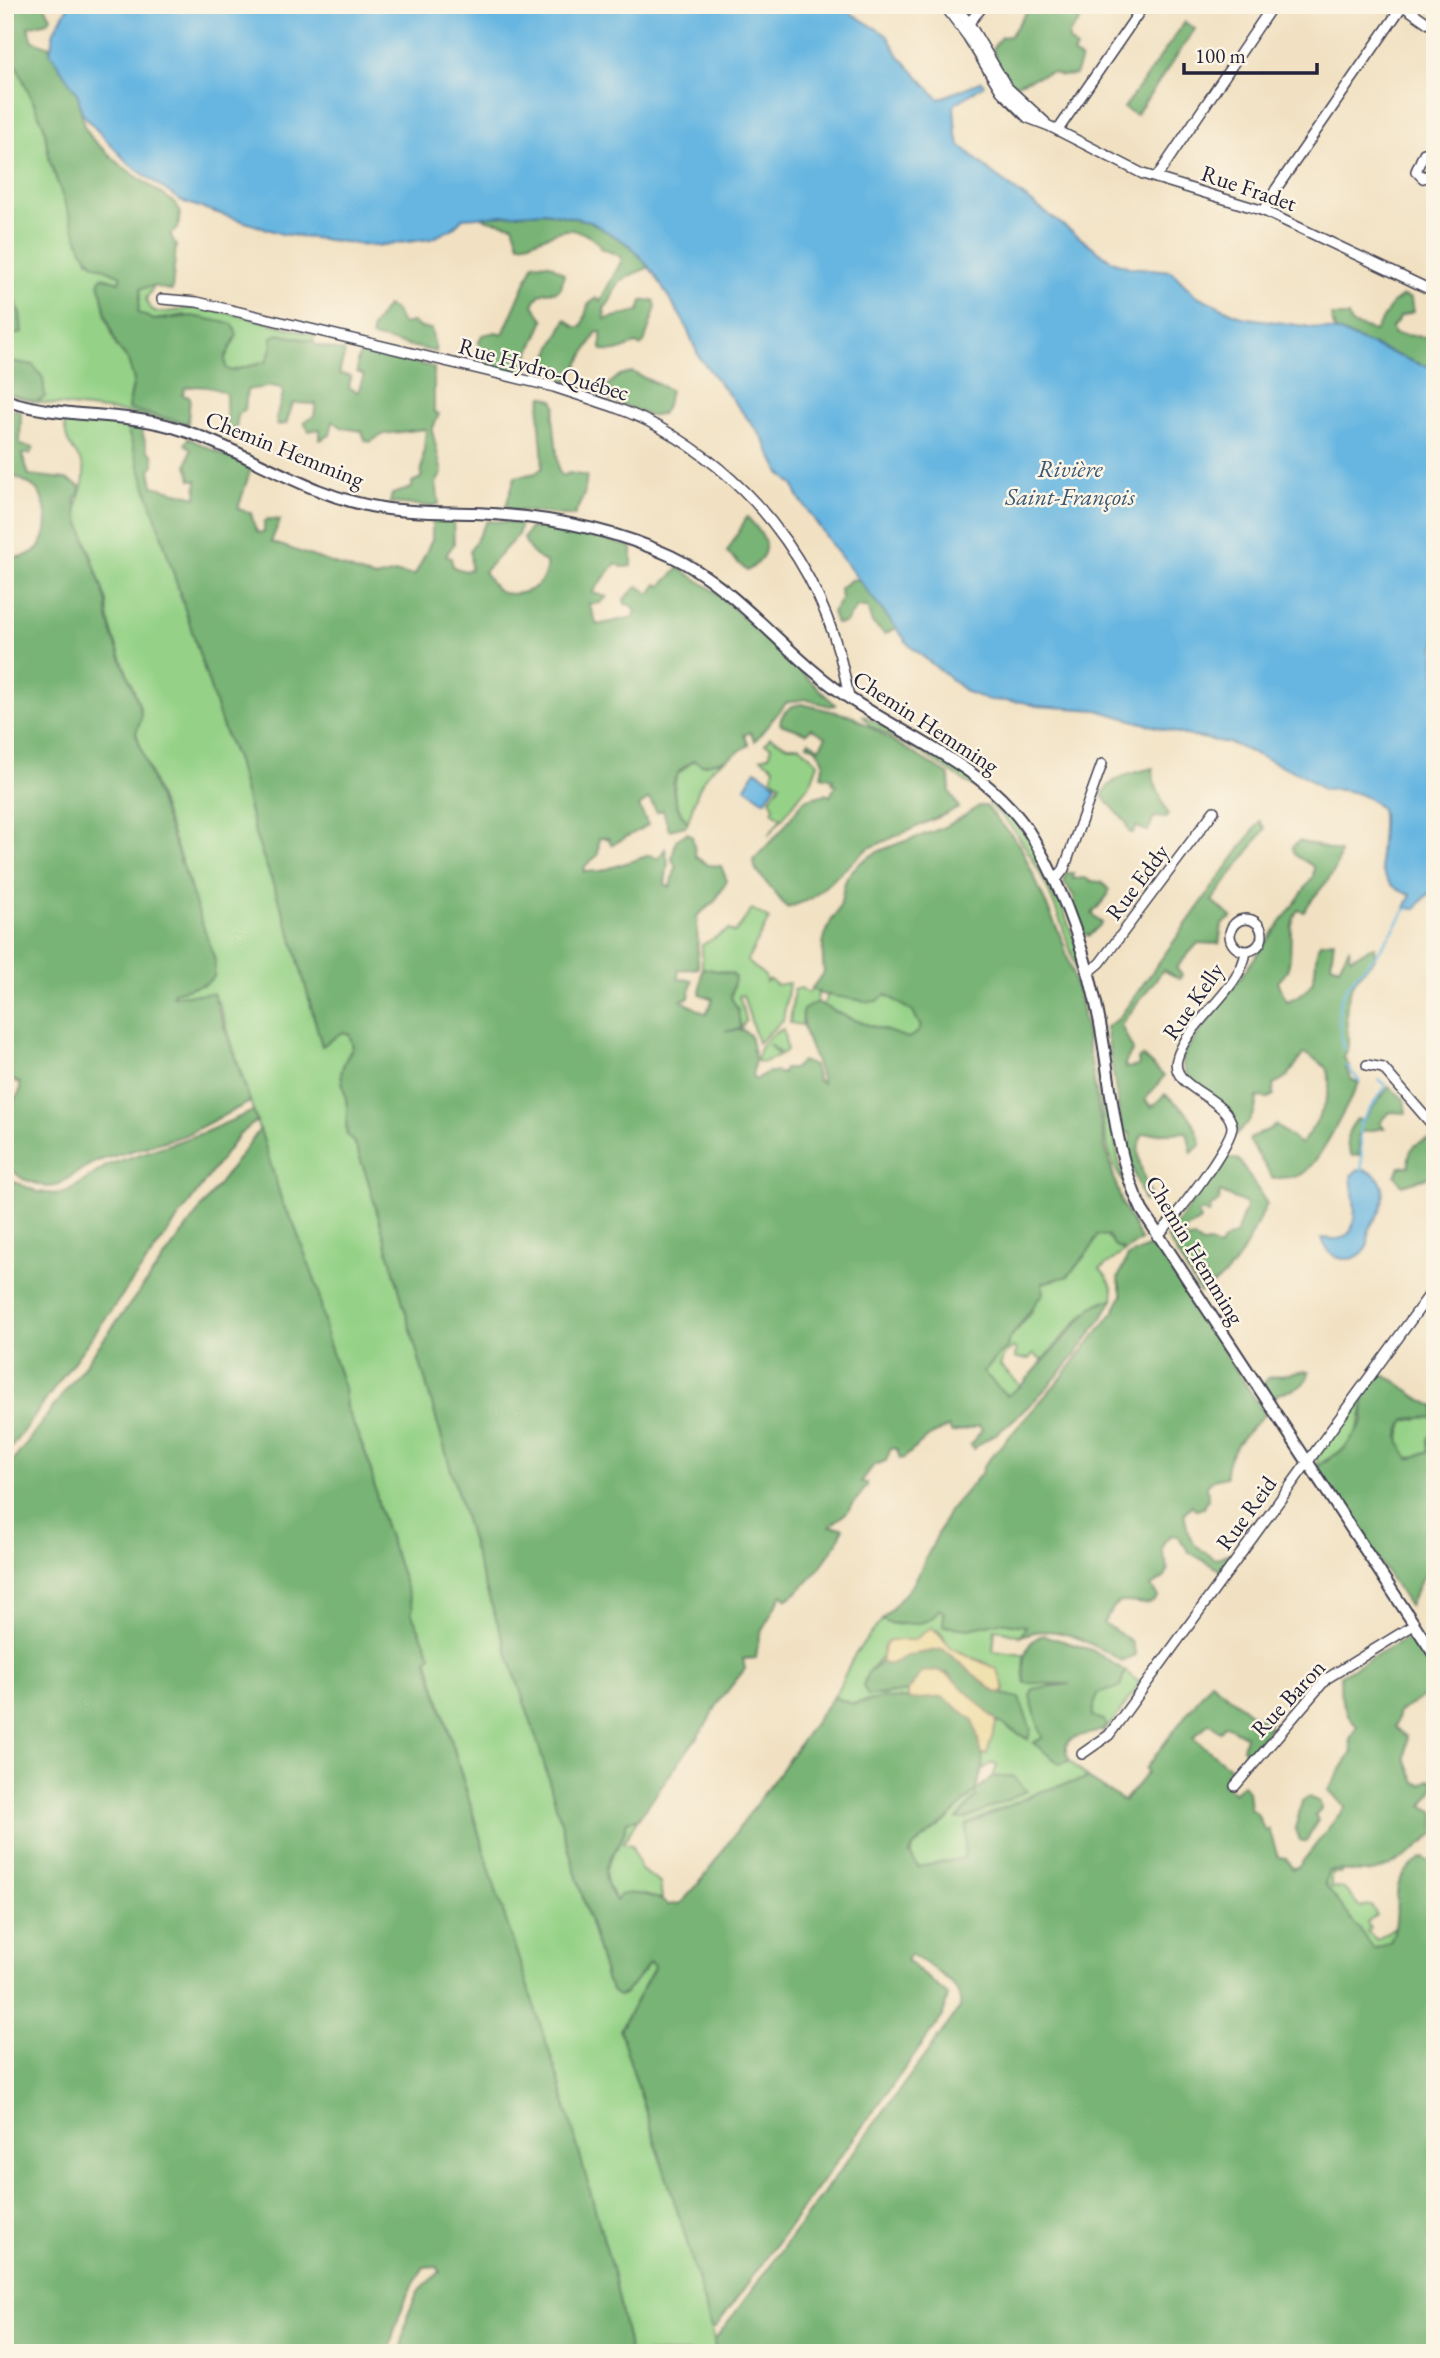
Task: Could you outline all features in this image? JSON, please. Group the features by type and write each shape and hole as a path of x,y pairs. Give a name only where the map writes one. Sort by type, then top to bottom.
{"street":[{"name":"Rue Fradet","path":"944,5 966,26"},
{"name":"Rue Fradet","path":"954,5 1006,87 1053,128 1156,178 1264,211 1435,292"},
{"path":"966,26 984,5"},
{"path":"1053,128 1144,5"},
{"path":"1156,178 1273,5"},
{"path":"1264,211 1276,189 1402,5 1435,28"},
{"path":"1435,159 1431,153 1424,153 1416,171 1423,178 1435,170"},
{"name":"Rue Hydro-Québec","path":"162,299 197,302 554,387 611,405 660,428 729,476 756,503 793,550 829,616 849,698"},
{"name":"Chemin Hemming","path":"5,400 38,409 130,418 175,428 312,488 366,505 543,518 627,538 671,556 701,573 830,685 954,760 993,790 1021,819 1055,881 1088,973 1101,1028 1122,1159 1134,1194 1157,1236 1435,1656"},
{"path":"830,685 841,684 845,673"},
{"path":"1055,881 1064,869 1102,764"},
{"name":"Rue Eddy","path":"1088,973 1100,963 1213,811"},
{"name":"Rue Kelly","path":"1157,1236 1213,1162 1231,1133 1227,1115 1183,1080 1176,1065 1181,1050 1245,960 1246,951"},
{"path":"1367,1065 1383,1068 1435,1128"},
{"name":"Rue Reid","path":"1082,1754 1109,1735 1435,1287"},
{"name":"Rue Baron","path":"1235,1786 1326,1679 1414,1625"}],"green space":[{"path":"5,5 44,5 51,17 48,22 28,27 33,41 48,46 68,78 78,95 84,126 93,140 123,167 176,204 180,212 178,229 170,234 176,245 172,291 154,286 141,288 138,313 154,320 192,316 233,324 237,335 225,358 226,368 231,371 266,362 272,346 272,337 278,334 313,341 316,345 345,352 339,374 351,376 349,388 358,392 364,375 357,372 357,361 361,353 387,353 434,368 434,412 439,414 432,430 442,473 436,483 439,504 430,506 390,503 392,494 412,488 412,482 421,478 426,429 384,434 370,442 365,440 362,431 343,428 333,421 330,435 320,440 320,429 309,431 304,422 314,416 316,404 293,403 286,424 277,425 276,418 283,394 281,388 272,386 247,390 245,409 238,415 235,434 227,438 226,394 217,390 200,386 185,388 182,395 190,397 188,423 128,409 134,380 128,360 117,347 106,315 99,281 102,277 119,282 121,276 94,264 82,250 50,162 44,126 5,40"},
{"path":"1031,5 1072,5 1082,18 1069,34 1069,41 1076,48 1073,54 1081,59 1075,75 1062,76 1051,72 1010,86 999,68 993,48 1001,37 1010,36"},
{"path":"1185,22 1195,29 1136,115 1124,108"},
{"path":"5,40 44,126 50,162 88,260 122,276 119,282 102,277 99,281 106,316 117,347 128,360 134,380 128,408 188,423 187,426 131,413 36,402 45,397 33,365 10,361 10,342 20,312 10,290 5,294"},
{"path":"545,212 589,221 631,246 649,267 619,283 604,308 605,319 639,311 642,301 654,300 656,307 644,343 640,346 636,344 606,351 601,349 601,332 597,332 568,382 542,375 546,359 566,319 575,327 582,327 588,305 596,298 600,301 622,260 577,231 558,232 519,244 513,225 487,220 481,216"},
{"path":"534,263 550,264 564,274 561,288 556,292 542,294 533,305 544,320 520,374 487,365 479,357 482,335 496,332 503,334"},
{"path":"154,286 146,299 154,311 168,312 191,308 213,310 315,335 313,341 278,334 272,337 272,346 266,362 231,371 226,368 225,358 232,343 185,315 154,320 138,313 141,288"},
{"path":"10,289 20,312 22,333 12,335 10,361 33,365 43,378 45,397 36,402 5,393 5,294"},
{"path":"1403,296 1411,299 1413,312 1401,316 1392,328 1394,334 1435,338 1435,367 1421,365 1335,330 1331,316 1348,316 1351,324 1375,331 1392,304"},
{"path":"387,306 396,311 402,324 413,322 419,327 431,329 436,352 372,337 372,328"},
{"path":"632,372 670,390 667,405 661,414 650,416 608,399 608,385 620,375"},
{"path":"543,396 553,400 556,405 553,417 559,472 563,476 569,473 587,476 584,495 574,516 511,510 506,506 515,477 536,473 542,468 539,412"},
{"path":"5,408 21,411 20,445 34,448 30,454 22,454 29,475 66,479 80,486 79,494 75,498 77,514 107,603 112,632 140,710 141,718 136,734 215,960 214,977 205,984 174,992 173,996 213,993 250,1102 185,1135 94,1162 56,1186 47,1187 23,1179 5,1165 5,1116 20,1091 20,1083 5,1078 5,557 25,556 33,552 43,540 47,523 45,507 37,490 5,472"},
{"path":"63,419 141,428 130,427 128,431 223,728 237,761 256,837 291,934 322,1046 343,1032 349,1034 353,1047 343,1065 341,1076 347,1106 347,1134 355,1144 367,1177 479,1568 538,1743 607,1981 613,1992 619,1996 625,1994 650,1961 655,1967 620,2030 685,2235 715,2340 714,2353 630,2353 614,2276 568,2115 494,1884 424,1647 411,1612 413,1608 380,1511 367,1457 346,1407 344,1388 327,1338 318,1289 293,1222 283,1205 220,1006 213,994 173,996 174,992 205,984 190,885 136,733 141,718 140,710 112,632 107,602 77,514 84,471 68,441"},
{"path":"130,427 141,428 148,451 153,455 154,465 150,469 153,486 196,497 197,480 191,480 187,465 191,449 185,444 188,438 251,468 238,509 251,513 259,533 264,532 264,522 268,519 280,520 271,542 375,578 395,573 415,575 432,540 432,518 453,519 454,544 446,555 451,558 453,567 465,571 471,569 470,551 487,521 521,523 518,535 484,572 498,590 506,593 531,590 538,585 546,571 546,562 532,553 525,542 524,538 530,528 562,528 632,547 632,566 622,567 616,563 592,593 607,597 600,603 589,604 597,625 633,617 636,612 633,606 625,604 624,599 638,586 650,594 657,584 661,586 679,568 716,592 836,705 804,699 786,703 755,741 750,732 744,735 749,745 727,759 702,765 694,760 678,773 673,787 677,806 688,822 686,826 669,830 663,810 657,812 649,799 639,806 648,825 612,845 608,838 599,838 598,855 585,866 584,872 601,871 650,855 658,859 665,849 668,862 665,884 670,887 676,867 672,859 676,840 687,833 692,836 696,857 708,865 721,866 727,881 715,901 697,916 698,968 679,970 678,979 692,980 689,998 681,1000 706,1014 713,999 700,994 702,968 733,974 735,978 731,997 738,1010 741,1029 725,1031 743,1030 750,1035 755,1059 752,1077 756,1080 768,1072 782,1074 784,1069 793,1069 802,1061 814,1066 818,1081 822,1083 803,1021 803,1010 817,1002 848,1018 908,1038 921,1027 913,1012 886,995 870,1002 821,994 812,988 824,972 823,948 826,934 839,908 846,880 856,866 877,852 943,828 979,806 986,806 1020,845 1063,942 1081,1003 1105,1147 1122,1204 1141,1240 1125,1251 1115,1246 1108,1236 1097,1235 1092,1247 1068,1276 1042,1283 1043,1293 1008,1341 1007,1347 983,1372 1007,1396 1021,1386 1092,1307 1106,1300 1113,1300 1064,1368 1036,1399 1005,1427 974,1449 970,1445 982,1430 979,1426 952,1433 948,1427 929,1436 904,1458 900,1459 897,1449 891,1448 886,1461 874,1465 861,1482 867,1483 867,1486 846,1513 830,1526 843,1528 827,1557 794,1594 787,1599 782,1594 759,1636 756,1658 743,1659 745,1669 720,1700 707,1723 638,1819 627,1821 619,1845 606,1868 605,1877 616,1901 620,1895 631,1894 652,1897 668,1905 681,1903 701,1881 833,1697 853,1704 879,1699 943,1697 973,1720 981,1746 983,1767 975,1791 993,1777 1013,1776 1027,1791 965,1819 957,1819 976,1797 974,1792 948,1819 913,1847 910,1854 918,1867 964,1858 967,1825 1039,1792 1088,1778 1124,1801 1148,1772 1145,1769 1211,1682 1252,1715 1269,1722 1269,1728 1248,1756 1242,1748 1245,1736 1225,1725 1220,1732 1209,1723 1193,1738 1233,1770 1223,1783 1234,1793 1243,1784 1248,1791 1250,1809 1257,1814 1265,1831 1269,1829 1278,1857 1286,1858 1292,1869 1299,1866 1345,1807 1328,1790 1352,1752 1350,1739 1357,1727 1343,1703 1341,1675 1412,1635 1435,1668 1435,1690 1399,1712 1395,1727 1407,1737 1405,1759 1415,1782 1422,1785 1430,1779 1435,1785 1423,1806 1435,1812 1435,1833 1413,1851 1385,1868 1367,1872 1328,1871 1325,1884 1374,1949 1390,1943 1395,1929 1398,1886 1402,1876 1423,1858 1435,1865 1435,2353 714,2353 715,2340 960,2008 960,1999 951,1983 936,1970 911,1954 906,1960 948,1995 943,2016 715,2328 711,2328 685,2235 620,2030 655,1966 650,1962 625,1994 619,1996 613,1992 607,1981 538,1743 479,1568 367,1177 355,1144 347,1135 347,1106 341,1076 343,1065 353,1047 349,1034 343,1032 322,1046 291,934 256,837 237,761 223,728 128,431"},
{"path":"747,517 763,538 765,551 762,558 747,571 727,552"},
{"path":"860,579 898,627 885,634 872,623 867,607 857,607 845,623 836,624 832,612 841,600 840,588 851,580"},
{"path":"802,704 852,716 949,775 950,792 959,808 867,849 811,899 787,908 756,870 753,860 780,832 804,800 825,794 830,796 836,785 832,783 833,779 821,776 824,761 816,749 807,744 809,741 819,748 826,737 811,728 807,733 780,724 787,710"},
{"path":"862,715 942,758 980,784 980,791 922,753 870,725"},
{"path":"770,737 788,746 800,746 818,763 811,782 768,836 781,818 772,811 774,807 770,799 780,784 772,778 774,767 761,758 770,755 771,746 765,744"},
{"path":"727,759 711,770 700,786 688,822 680,812 676,800 674,788 677,775 694,760 702,765"},
{"path":"1153,768 1154,781 1168,815 1166,818 1154,817 1148,831 1136,827 1133,833 1129,832 1126,822 1102,796 1116,780"},
{"path":"990,800 997,801 1035,851 1051,881 1076,947 1093,1013 1113,1132 1125,1184 1117,1172 1107,1143 1092,1035 1062,926 1031,856 1012,827 990,805"},
{"path":"1260,821 1265,829 1212,901 1232,917 1222,925 1219,944 1198,943 1176,968 1182,975 1180,979 1163,970 1121,1025 1133,1050 1125,1063 1126,1068 1139,1066 1138,1059 1142,1056 1164,1076 1145,1100 1152,1107 1165,1094 1179,1105 1195,1126 1201,1144 1192,1153 1187,1132 1143,1134 1138,1149 1151,1199 1144,1201 1125,1146 1130,1144 1130,1133 1122,1131 1106,1027 1119,1018"},
{"path":"1299,841 1340,852 1335,870 1304,912 1298,910 1293,919 1288,967 1277,982 1287,1001 1300,995 1313,981 1320,943 1334,941 1331,964 1339,967 1349,948 1351,958 1374,946 1375,959 1360,973 1348,997 1348,1043 1344,1058 1349,1066 1346,1068 1351,1079 1359,1083 1316,1160 1300,1175 1273,1179 1249,1140 1275,1125 1301,1144 1323,1109 1329,1089 1325,1067 1304,1053 1288,1076 1273,1085 1274,1095 1268,1098 1257,1097 1251,1118 1237,1134 1234,1120 1227,1109 1195,1083 1183,1064 1185,1052 1313,877 1314,867 1295,855 1292,847"},
{"path":"1066,873 1074,873 1073,879 1085,878 1102,882 1109,890 1092,914 1102,923 1089,936 1079,930 1074,915 1074,896 1064,883"},
{"path":"752,909 769,919 747,961 765,976 766,982 769,979 777,985 789,983 783,1020 758,1043 743,995 739,996 746,1020 741,1029 731,997 735,978 733,974 702,968 702,945 729,930 735,933"},
{"path":"801,988 808,993 812,988 818,992 817,1002 803,1010 802,1025 790,1023 794,990"},
{"path":"828,994 870,1002 886,995 913,1012 921,1026 918,1033 908,1038 888,1034 823,1006"},
{"path":"783,1029 787,1050 781,1054 769,1044 779,1056 762,1063 757,1061 759,1050 765,1041"},
{"path":"1389,1087 1404,1099 1406,1113 1390,1112 1380,1123 1384,1128 1361,1132 1358,1136 1360,1155 1352,1156 1347,1141 1351,1128 1357,1119 1362,1121"},
{"path":"253,1111 257,1121 239,1135 5,1456 5,1178 38,1192 55,1194 69,1191 108,1165 203,1133"},
{"path":"260,1129 283,1205 293,1222 318,1289 327,1338 344,1388 346,1407 369,1462 380,1511 413,1608 411,1612 431,1655 427,1660 494,1884 559,2081 614,2276 630,2353 400,2353 408,2314 418,2292 440,2272 437,2266 424,2267 412,2287 394,2330 389,2353 5,2353 5,1472"},
{"path":"1429,1139 1435,1153 1431,1176 1402,1185 1395,1175 1400,1167 1409,1166 1409,1156 1413,1148"},
{"path":"1225,1157 1239,1160 1267,1204 1241,1254 1225,1275 1200,1293 1167,1237","holes":["1220,1192 1247,1204 1236,1234 1224,1240 1219,1248 1210,1243 1202,1244 1194,1238 1185,1240 1185,1230 1200,1220 1198,1213 1204,1210 1207,1214 1210,1213 1210,1207 1219,1201"]},
{"path":"1102,1233 1125,1251 1100,1269 1112,1287 1113,1300 1094,1307 1084,1315 1042,1361 1034,1354 1029,1359 1015,1358 1016,1350 1013,1347 1004,1355 1000,1366 1021,1386 1007,1396 983,1372 1007,1347 1008,1341 1032,1311 1042,1283 1068,1276 1092,1247 1097,1235"},
{"path":"1154,1244 1265,1414 1233,1450 1226,1468 1226,1477 1213,1480 1207,1486 1208,1499 1204,1508 1195,1509 1192,1505 1184,1513 1195,1545 1215,1559 1227,1554 1233,1558 1223,1572 1189,1552 1178,1536 1171,1535 1162,1547 1168,1572 1151,1586 1158,1597 1144,1604 1117,1603 1103,1623 1131,1641 1136,1655 1122,1661 1086,1642 1060,1633 1034,1632 1021,1636 1026,1626 1000,1622 969,1629 943,1626 944,1613 939,1609 932,1618 922,1622 900,1624 882,1620 914,1583 949,1511 981,1474 984,1465 1062,1377 1114,1311 1122,1296 1118,1278 1128,1256"},
{"path":"1309,1372 1308,1377 1302,1385 1277,1394 1275,1398 1270,1397 1264,1383 1268,1378"},
{"path":"1378,1374 1386,1376 1435,1406 1434,1417 1407,1419 1399,1435 1409,1459 1429,1451 1428,1439 1435,1431 1435,1566 1422,1578 1409,1606 1317,1467 1344,1449 1357,1431 1363,1421 1364,1394"},
{"path":"1364,1394 1361,1420 1350,1443 1317,1467 1317,1458"},
{"path":"1435,1415 1429,1451 1409,1459 1398,1443 1405,1421"},
{"path":"939,1608 969,1629 1000,1622 1027,1626 1021,1636 995,1629 993,1651 1025,1655 1023,1672 1051,1685 1070,1684 1041,1688 1031,1696 1043,1738 1034,1743 1060,1764 1070,1761 1088,1778 1039,1792 967,1824 964,1858 918,1868 910,1854 913,1847 948,1819 975,1792 976,1797 958,1818 965,1819 1026,1791 1013,1776 993,1777 997,1766 992,1763 982,1770 982,1754 987,1753 997,1721 1027,1739 1001,1694 1005,1689 986,1663 951,1648 938,1630 914,1640 896,1640 867,1674 863,1686 878,1696 908,1691 908,1700 879,1699 852,1704 834,1697 855,1654 882,1620 904,1624 919,1620"},
{"path":"1043,1635 1092,1650 1125,1671 1120,1687 1097,1694 1092,1716 1104,1720 1107,1727 1071,1739 1066,1751 1070,1761 1060,1764 1033,1743 1042,1738 1030,1696 1033,1689 1070,1684 1025,1683 1024,1676 1027,1648"},
{"path":"943,1649 995,1692 1019,1698 1031,1729 1028,1739 997,1721 972,1700 947,1673 922,1672 908,1691 868,1696 863,1686 867,1674 881,1662 889,1665 909,1655"},
{"path":"1125,1671 1140,1683 1112,1723 1102,1732 1107,1727 1092,1716 1097,1693 1120,1687"},
{"path":"1308,1797 1320,1802 1321,1809 1315,1815 1318,1820 1306,1842 1300,1840 1295,1830 1302,1801"},
{"path":"638,1819 623,1843 632,1845 640,1869 660,1883 662,1899 642,1895 617,1902 609,1888 606,1868 619,1845 627,1821"},
{"path":"1343,1868 1342,1873 1331,1873 1331,1887 1343,1888 1360,1907 1371,1906 1377,1915 1367,1923 1370,1929 1367,1931 1377,1940 1398,1924 1390,1943 1373,1949 1331,1894 1325,1884 1328,1871"}],"sand":[{"path":"932,1627 951,1648 997,1669 1005,1690 1001,1694 995,1692 943,1649 909,1655 889,1665 881,1662 884,1646 889,1640 914,1640"},
{"path":"937,1670 960,1685 997,1721 987,1754 982,1754 973,1720 943,1697 908,1700 908,1691 922,1672"}],"water":[{"name":"Rivière Saint-François","path":"69,5 837,5 887,35 899,56 939,99 982,81 984,85 954,105 956,134 960,145 993,174 1112,261 1129,267 1171,271 1195,295 1242,317 1337,331 1421,365 1435,367 1435,898 1428,894 1415,909 1405,908 1411,895 1396,888 1382,869 1381,809 1361,795 1323,790 1305,776 1232,744 1181,734 1097,710 989,700 967,692 910,646 834,548 797,495 794,486 780,473 762,437 699,357 684,322 653,272 631,246 589,221 545,212 463,218 452,229 431,239 375,246 282,234 181,201 129,164 82,113 78,95 50,52 54,31"},
{"path":"756,770 776,784 765,801 745,787"},
{"path":"1357,1170 1377,1176 1383,1187 1383,1201 1370,1228 1366,1250 1346,1259 1329,1251 1322,1238 1339,1239 1350,1232 1354,1218 1351,1176"}],"waterway":[{"path":"1343,1049 1339,1007 1346,989 1382,947 1407,908"},
{"path":"1347,1066 1359,1081"},
{"path":"1362,1173 1360,1123 1386,1086 1379,1080"}]}
